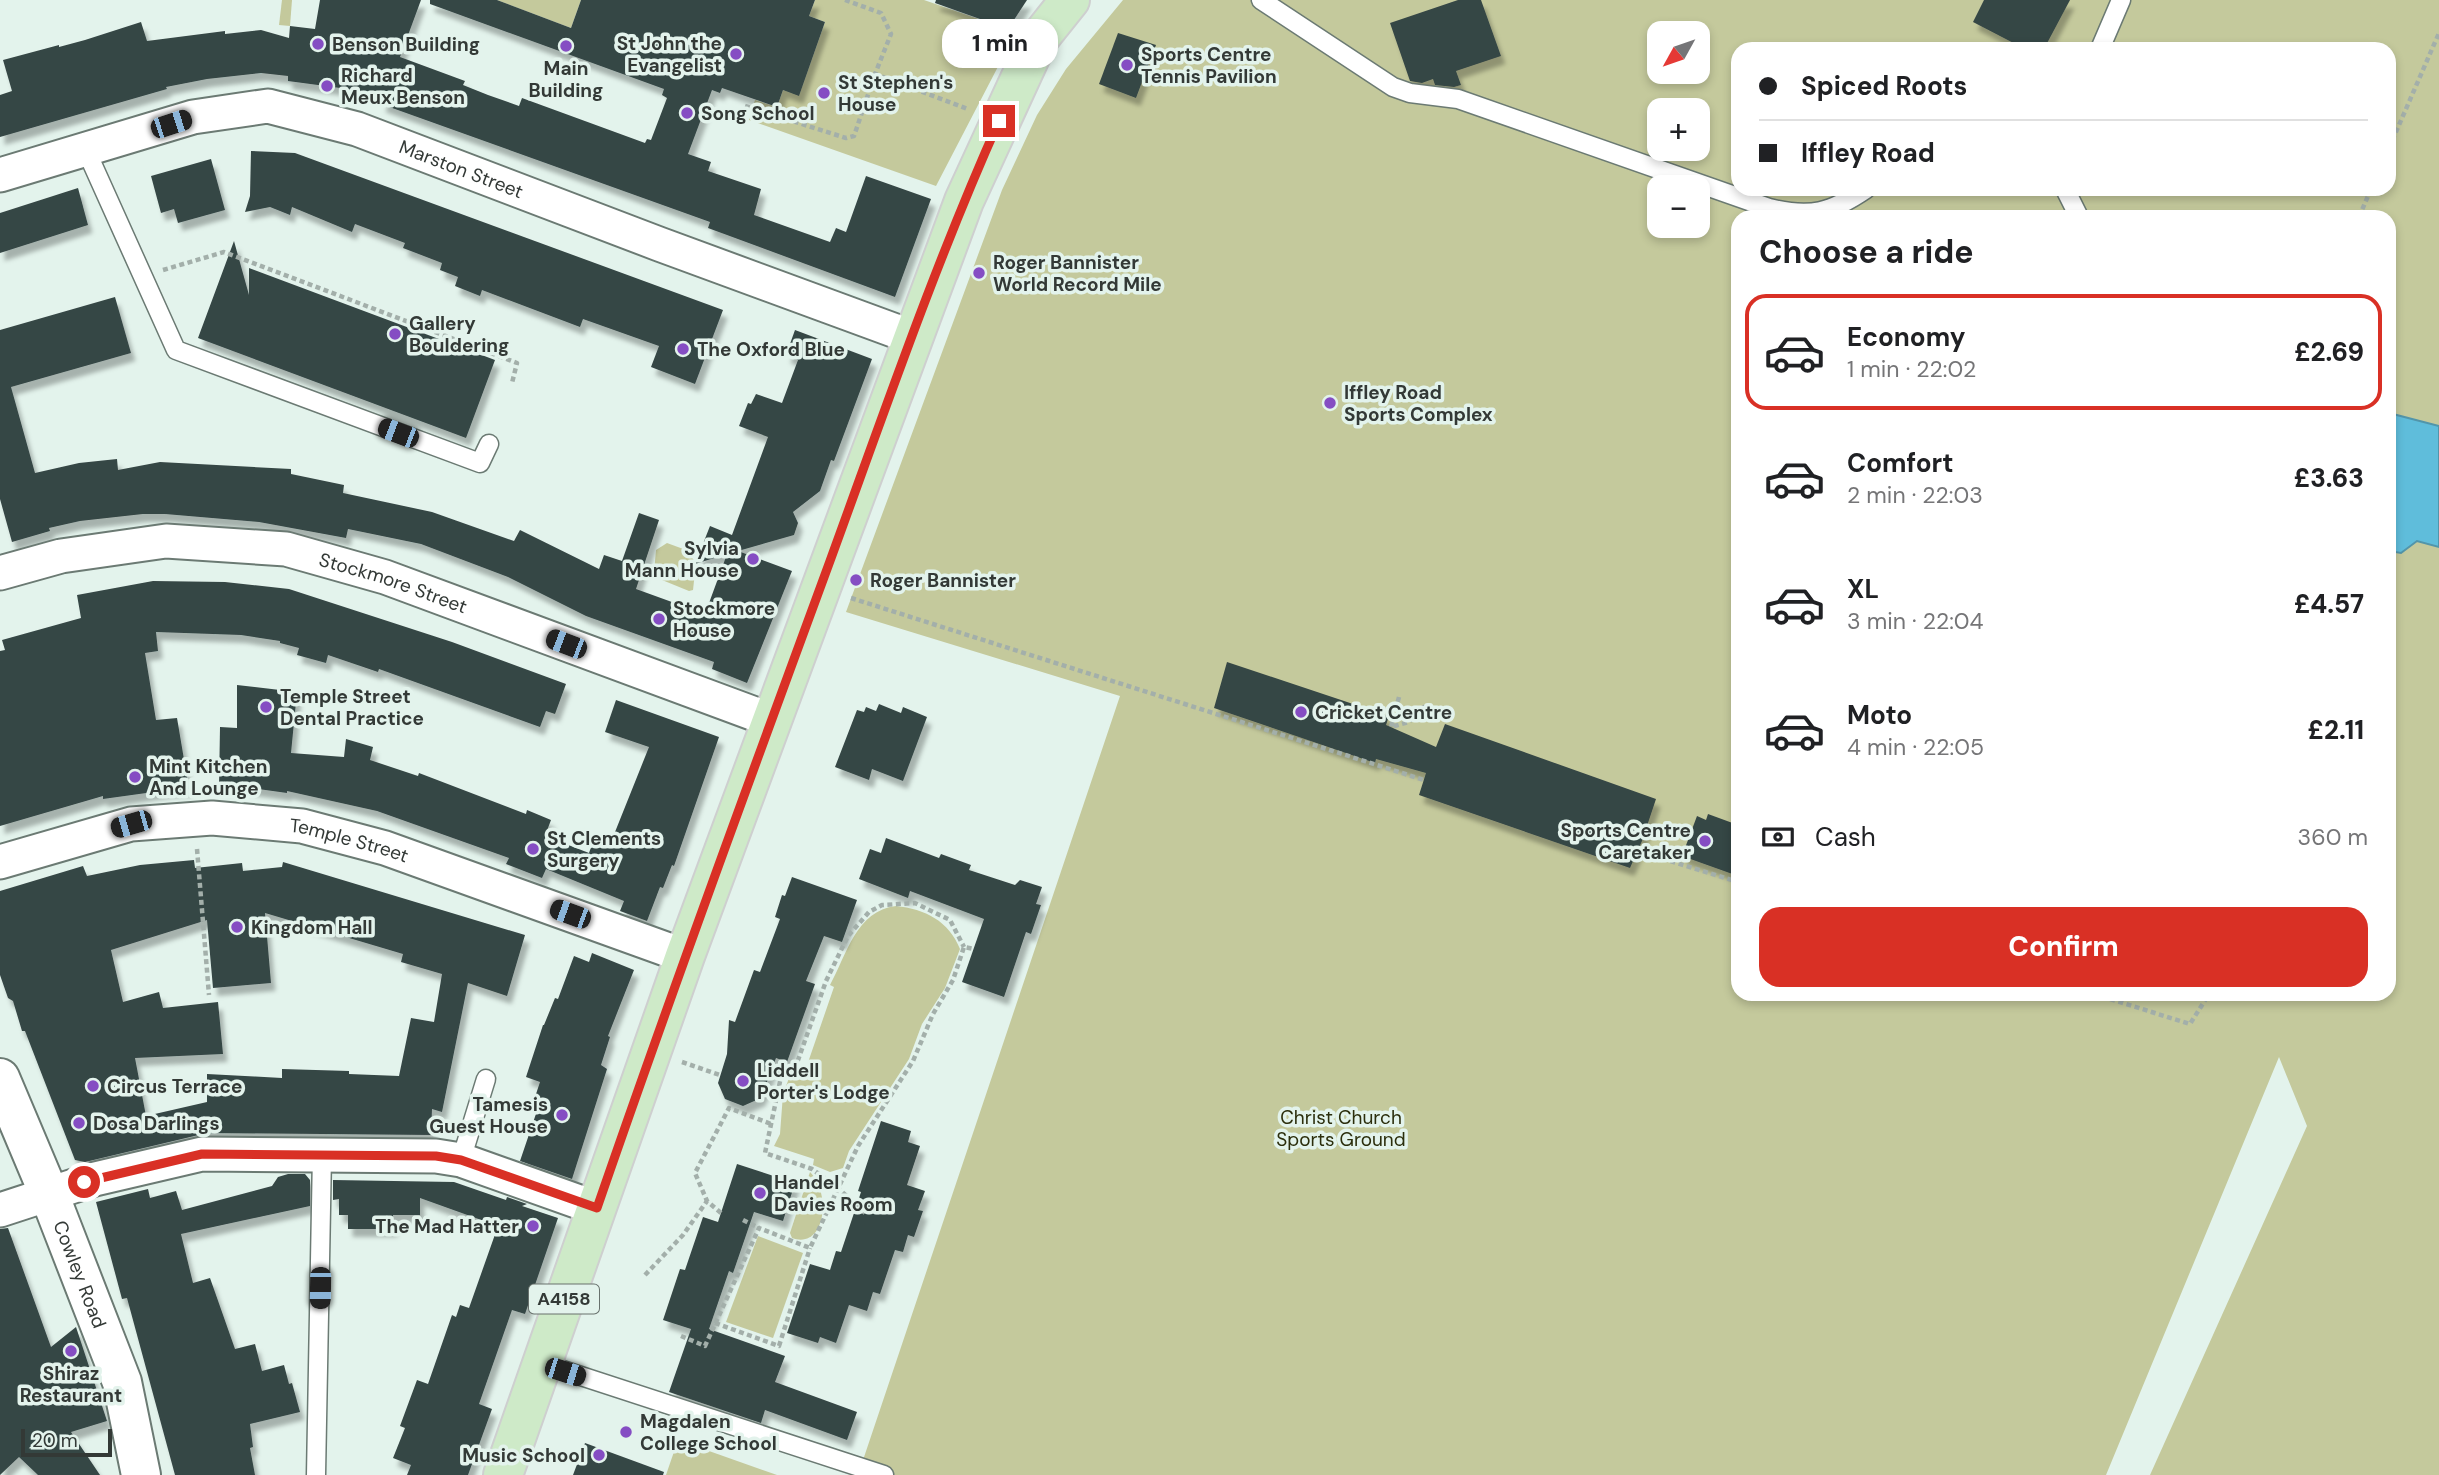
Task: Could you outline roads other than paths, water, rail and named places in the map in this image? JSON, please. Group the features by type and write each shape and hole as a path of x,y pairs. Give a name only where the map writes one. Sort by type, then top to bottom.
{"main road":[{"name":"A4158","path":"503,1475 685,956 964,201 1038,40 1070,0"},
{"name":"Cowley Road","path":"0,1079 49,1194 122,1382 141,1475"}],"street":[{"name":"Marston Street","path":"0,175 193,117 268,106 357,129 912,337"},
{"name":"Stockmore Street","path":"0,573 61,556 166,541 286,549 385,577 771,720"},
{"name":"Temple Street","path":"0,862 131,824 212,818 302,825 385,848 685,956"},
{"path":"0,1210 95,1179 202,1154 436,1156 461,1160 597,1208"}],"lane":[{"path":"1261,0 1393,87 1410,93 1458,99 1731,195"},
{"path":"2103,42 2122,0"},
{"path":"86,150 176,350 480,463 489,444"},
{"path":"1735,196 1777,210"},
{"path":"1826,210 1854,196"},
{"path":"461,1160 486,1079"},
{"path":"316,1475 322,1154"},
{"path":"541,1363 884,1475"}],"water":[{"path":"2396,415 2439,426 2439,547 2417,541 2401,553 2396,552"}],"place":[{"name":"Benson Building","path":"318,44"},
{"name":"Main Building","path":"566,46"},
{"name":"St John the Evangelist","path":"736,54"},
{"name":"Sports Centre Tennis Pavilion","path":"1127,65"},
{"name":"Richard Meux Benson","path":"327,86"},
{"name":"St Stephen's House","path":"824,93"},
{"name":"Song School","path":"687,113"},
{"name":"Roger Bannister World Record Mile","path":"979,273"},
{"name":"Gallery Bouldering","path":"395,334"},
{"name":"The Oxford Blue","path":"683,349"},
{"name":"Iffley Road Sports Complex","path":"1330,403"},
{"name":"Sylvia Mann House","path":"753,559"},
{"name":"Roger Bannister","path":"856,580"},
{"name":"Stockmore House","path":"659,619"},
{"name":"Temple Street Dental Practice","path":"266,707"},
{"name":"Cricket Centre","path":"1301,712"},
{"name":"Mint Kitchen And Lounge","path":"135,777"},
{"name":"Sports Centre Caretaker","path":"1705,841"},
{"name":"St Clements Surgery","path":"533,849"},
{"name":"Kingdom Hall","path":"237,927"},
{"name":"Liddell Porter's Lodge","path":"743,1081"},
{"name":"Circus Terrace","path":"93,1086"},
{"name":"Tamesis Guest House","path":"562,1115"},
{"name":"Dosa Darlings","path":"79,1123"},
{"name":"Handel Davies Room","path":"760,1193"},
{"name":"The Mad Hatter","path":"533,1226"},
{"name":"Shiraz Restaurant","path":"71,1351"},
{"name":"Magdalen College School","path":"626,1432"},
{"name":"Music School","path":"599,1455"}],"park label":[{"name":"Christ Church Sports Ground","path":"1341,1128"}]}
